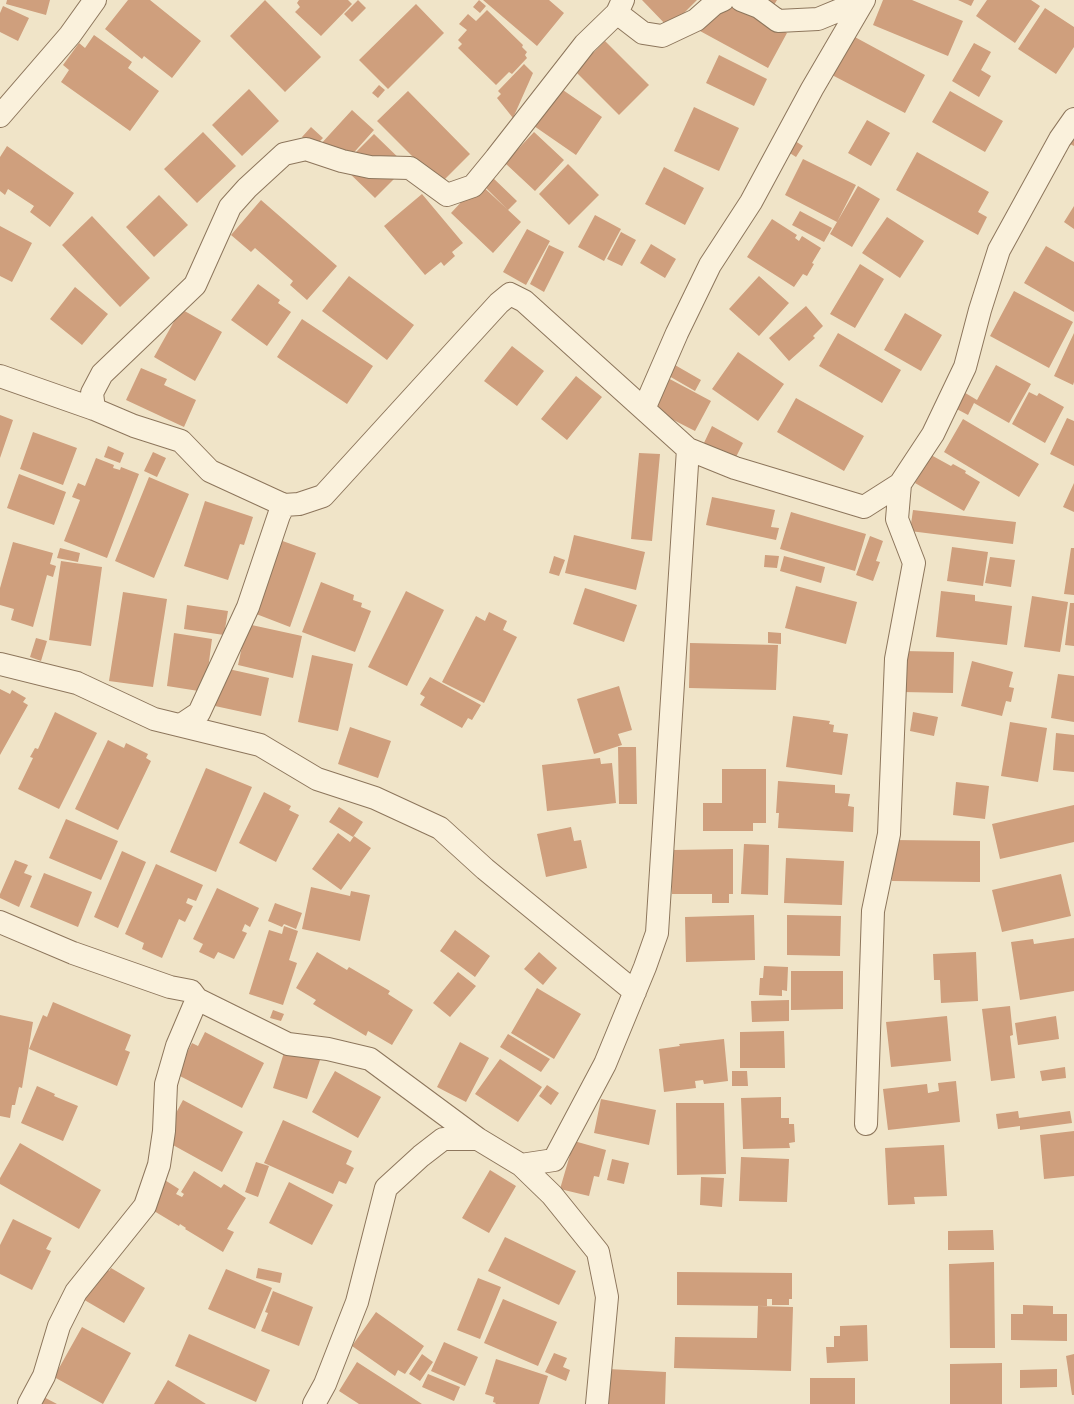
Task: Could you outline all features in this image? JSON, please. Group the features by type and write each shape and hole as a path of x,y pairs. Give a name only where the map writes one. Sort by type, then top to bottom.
{"street":[{"path":"0,116 70,34 95,0"},
{"path":"94,409 92,393 102,374 194,285 230,207 247,188 284,154 306,149 342,161 370,167 410,168 447,195 473,186 585,44 620,7 644,33 662,36 696,20 714,4 723,0"},
{"path":"741,0 758,7 778,21 818,19 864,0"},
{"path":"644,409 677,333 710,265 751,202 812,89 864,0"},
{"path":"0,376 94,409 134,426 181,441 210,471 284,504 299,504 323,496 499,303 510,294 524,301 688,449 735,468 864,507 900,484 933,434 966,367 980,310 999,250 1060,139 1074,119"},
{"path":"521,1165 554,1160 605,1064 645,967 656,933 688,449"},
{"path":"866,1124 873,911 889,834 896,660 914,563 897,519 900,484"},
{"path":"181,726 200,713 248,607 278,515 284,504"},
{"path":"0,664 77,683 154,718 260,745 317,779 375,798 440,828 485,869 635,992"},
{"path":"0,922 73,953 170,987 191,991 197,999 288,1044 328,1049 370,1059 478,1139 521,1165 552,1195 598,1252 608,1297 596,1404"},
{"path":"29,1404 44,1376 59,1326 76,1292 146,1206 159,1165 164,1131 166,1084 177,1046 197,999"},
{"path":"314,1404 325,1384 357,1302 386,1188 421,1156 443,1139 478,1139"}],"building":[{"path":"7,0 50,0 46,15 6,4"},
{"path":"128,0 150,0 201,41 172,78 144,56 142,59 105,29"},
{"path":"265,0 321,57 285,92 230,36"},
{"path":"299,0 348,0 352,4 321,36 295,12 300,7 297,3"},
{"path":"358,0 366,8 352,22 344,14"},
{"path":"479,0 486,6 480,13 473,7"},
{"path":"483,0 549,0 564,13 537,46"},
{"path":"642,0 697,0 669,28"},
{"path":"717,0 728,0 787,33 768,68 700,31"},
{"path":"755,0 777,0 774,5"},
{"path":"883,0 912,0 963,21 948,56 873,25"},
{"path":"958,0 974,0 971,6"},
{"path":"987,0 1031,0 1040,6 1015,43 976,16"},
{"path":"416,4 444,33 388,89 359,60"},
{"path":"3,6 29,18 18,41 0,32 0,13"},
{"path":"1045,8 1074,27 1074,47 1056,74 1018,49"},
{"path":"487,10 523,45 522,47 527,52 525,55 527,58 512,74 509,72 496,85 458,48 462,44 458,40 467,30 459,24 468,14 476,21"},
{"path":"94,35 132,62 128,68 159,91 130,131 61,82 69,70 63,65 79,43 85,48"},
{"path":"853,36 925,75 905,113 832,75"},
{"path":"605,41 649,85 619,115 575,71"},
{"path":"974,43 991,52 981,70 991,76 979,97 952,81"},
{"path":"719,55 767,79 754,106 706,83"},
{"path":"524,64 533,73 513,118 497,98 501,94 498,91"},
{"path":"379,85 385,90 378,98 372,93"},
{"path":"560,88 602,117 576,155 534,126"},
{"path":"249,89 279,121 242,156 212,125"},
{"path":"408,91 470,154 440,184 377,121"},
{"path":"950,91 1003,121 985,152 932,122"},
{"path":"694,107 739,128 719,171 674,151"},
{"path":"352,110 374,130 341,167 319,146"},
{"path":"867,120 890,133 871,166 848,153"},
{"path":"311,127 323,138 313,148 302,137"},
{"path":"203,132 236,166 197,203 164,169"},
{"path":"534,132 564,160 535,191 505,163"},
{"path":"374,134 407,166 375,198 342,166"},
{"path":"1074,138 1074,146 1070,144"},
{"path":"792,139 803,146 796,157 785,150"},
{"path":"7,146 74,193 50,227 30,212 34,206 8,189 5,195 0,191 0,157"},
{"path":"917,152 989,192 978,212 987,217 978,235 896,190"},
{"path":"803,159 856,185 837,222 785,195"},
{"path":"568,164 599,195 569,225 539,194"},
{"path":"664,167 704,188 685,225 645,204"},
{"path":"491,176 517,201 508,210 483,185"},
{"path":"479,183 521,222 493,253 451,213"},
{"path":"858,186 880,199 852,247 830,234"},
{"path":"422,194 463,243 452,252 455,256 444,266 441,262 425,275 384,226"},
{"path":"159,195 188,225 154,257 126,227"},
{"path":"261,200 337,266 307,300 290,285 293,281 255,248 251,252 231,235"},
{"path":"1074,206 1074,229 1064,222"},
{"path":"800,211 832,228 824,242 792,225"},
{"path":"595,215 621,229 604,261 578,247"},
{"path":"92,216 150,278 120,307 62,245"},
{"path":"887,217 924,241 900,278 862,253"},
{"path":"772,219 797,235 795,238 799,241 802,236 821,248 812,263 814,264 807,276 803,274 794,287 747,257"},
{"path":"0,226 32,243 12,282 0,276"},
{"path":"527,229 550,241 526,285 503,272"},
{"path":"621,232 636,240 622,266 607,259"},
{"path":"651,244 676,259 665,278 640,263"},
{"path":"549,245 564,252 544,292 530,284"},
{"path":"1046,246 1074,262 1074,312 1024,283"},
{"path":"860,264 884,279 855,328 830,314"},
{"path":"349,276 414,325 387,360 322,311"},
{"path":"759,276 789,303 759,336 729,309"},
{"path":"258,284 280,300 278,303 291,312 267,346 231,320"},
{"path":"75,287 108,314 82,345 50,319"},
{"path":"1014,291 1073,322 1049,368 990,336"},
{"path":"806,306 823,326 813,336 815,338 789,361 769,338"},
{"path":"181,309 222,332 195,381 154,357"},
{"path":"905,313 942,335 921,371 884,350"},
{"path":"302,319 373,366 347,404 277,357"},
{"path":"838,333 901,370 882,403 819,366"},
{"path":"1074,333 1074,382 1073,385 1054,376"},
{"path":"512,346 544,371 517,406 484,381"},
{"path":"738,352 784,384 758,421 712,389"},
{"path":"668,361 701,380 695,391 662,372"},
{"path":"996,365 1031,384 1009,423 974,403 968,415 953,407 962,391 977,400"},
{"path":"141,368 167,379 164,385 196,400 184,427 126,400"},
{"path":"576,376 602,397 567,440 541,419"},
{"path":"666,377 711,401 695,431 650,408"},
{"path":"1029,392 1037,396 1039,393 1064,407 1045,443 1012,424"},
{"path":"796,398 864,436 844,471 777,432"},
{"path":"0,415 13,420 0,458"},
{"path":"1067,418 1074,421 1074,466 1050,454"},
{"path":"963,419 1039,464 1019,497 944,452"},
{"path":"712,426 743,443 734,461 703,445"},
{"path":"33,432 77,448 63,485 20,469"},
{"path":"108,446 124,453 120,463 104,457"},
{"path":"153,452 166,458 157,477 144,471"},
{"path":"639,453 660,454 652,541 631,539"},
{"path":"931,455 951,466 953,464 966,471 965,473 980,482 964,511 915,483"},
{"path":"96,458 114,465 113,468 120,470 121,467 139,474 107,558 64,541 80,500 72,497 78,483 85,486"},
{"path":"19,474 66,492 54,525 7,508"},
{"path":"149,477 189,494 154,578 115,561"},
{"path":"1074,483 1074,512 1063,507"},
{"path":"712,497 775,510 771,527 779,528 776,540 706,525"},
{"path":"205,501 253,517 244,545 240,544 228,580 184,566"},
{"path":"913,510 1016,522 1013,544 910,531"},
{"path":"791,512 866,534 855,571 780,549"},
{"path":"574,535 645,552 636,590 565,573"},
{"path":"870,536 883,541 876,561 880,562 873,581 856,575"},
{"path":"277,539 316,553 290,627 251,612"},
{"path":"13,542 53,553 50,564 56,566 53,577 47,575 33,627 11,620 14,609 0,605 0,588"},
{"path":"952,547 988,552 983,586 947,581"},
{"path":"60,548 80,553 78,562 57,558"},
{"path":"1071,548 1074,548 1074,595 1064,594"},
{"path":"765,555 779,556 777,568 764,567"},
{"path":"554,556 565,560 559,576 549,573"},
{"path":"784,556 825,567 821,583 780,571"},
{"path":"990,557 1015,560 1011,587 985,583"},
{"path":"61,561 102,567 91,646 49,640"},
{"path":"321,582 354,595 353,600 362,603 361,607 371,611 355,652 302,632"},
{"path":"796,586 857,602 846,644 785,628"},
{"path":"585,588 637,605 624,642 573,624"},
{"path":"406,591 444,610 407,686 368,667"},
{"path":"941,591 975,595 975,601 1012,606 1007,645 936,637"},
{"path":"123,592 167,599 153,687 109,681"},
{"path":"1032,596 1068,602 1060,652 1024,647"},
{"path":"1070,603 1074,603 1074,646 1065,645"},
{"path":"187,605 228,611 224,635 184,629"},
{"path":"489,612 507,621 503,630 517,637 484,703 442,682 476,616 485,621"},
{"path":"247,624 302,636 293,678 238,665"},
{"path":"768,632 781,633 781,644 768,643"},
{"path":"174,633 212,639 205,692 167,686"},
{"path":"36,638 47,641 41,661 30,657"},
{"path":"690,643 778,645 776,690 689,688"},
{"path":"903,651 954,652 953,693 902,692"},
{"path":"312,655 353,664 338,731 298,722"},
{"path":"972,661 1013,672 1009,687 1014,688 1011,702 1006,701 1002,716 961,706"},
{"path":"224,668 269,678 261,716 215,706"},
{"path":"1058,674 1074,676 1074,722 1051,718"},
{"path":"430,677 481,705 472,720 468,718 462,728 420,705 425,697 420,694"},
{"path":"619,686 632,730 618,734 622,745 594,754 577,699"},
{"path":"0,689 10,694 12,690 26,698 23,702 28,705 0,755"},
{"path":"55,712 97,733 59,809 18,789 33,758 30,757 35,748 38,749"},
{"path":"913,712 938,717 934,736 910,731"},
{"path":"793,716 830,721 829,724 834,725 833,732 848,734 842,775 786,767"},
{"path":"1010,722 1047,728 1038,782 1001,776"},
{"path":"350,727 391,741 378,778 338,764"},
{"path":"1056,733 1074,735 1074,772 1053,770"},
{"path":"108,740 124,748 126,743 148,754 146,758 151,761 118,830 75,809"},
{"path":"618,747 636,747 637,804 619,804"},
{"path":"600,758 601,764 612,763 616,803 547,811 542,765"},
{"path":"206,768 252,787 216,872 170,852"},
{"path":"722,769 766,769 766,823 753,823 753,831 703,831 703,803 722,803"},
{"path":"778,781 835,785 835,793 850,794 848,806 854,807 853,832 778,828 779,813 776,813"},
{"path":"956,782 989,786 985,819 953,815"},
{"path":"264,792 291,806 289,810 299,815 276,862 239,843"},
{"path":"1074,805 1074,842 1000,859 992,824"},
{"path":"339,807 363,822 353,837 329,822"},
{"path":"66,819 118,841 101,880 49,858"},
{"path":"571,827 574,841 581,840 587,868 546,877 537,834"},
{"path":"338,833 350,842 354,836 371,848 341,890 312,869"},
{"path":"893,840 980,841 980,882 892,881"},
{"path":"744,844 769,845 768,895 741,894"},
{"path":"733,849 733,894 729,894 729,903 712,903 712,894 672,894 672,850"},
{"path":"122,851 146,862 118,928 94,917"},
{"path":"786,858 844,861 842,905 784,903"},
{"path":"15,860 28,865 24,873 32,876 19,907 0,898 0,894"},
{"path":"156,864 203,885 196,901 188,898 186,903 193,906 185,922 179,919 162,958 142,949 144,943 125,934"},
{"path":"44,873 92,892 78,927 30,907"},
{"path":"1061,874 1071,916 1002,932 992,890"},
{"path":"311,887 350,896 351,891 370,895 360,941 302,929"},
{"path":"217,888 259,908 250,927 245,924 242,931 247,933 234,959 218,952 214,959 199,952 203,944 193,939"},
{"path":"275,903 302,913 296,929 284,924 282,927 268,921"},
{"path":"754,915 755,960 686,962 685,917"},
{"path":"787,915 841,916 840,956 787,955"},
{"path":"284,926 298,931 289,960 297,963 283,1005 249,994 269,930 282,934"},
{"path":"455,930 490,956 475,977 440,951"},
{"path":"1074,938 1074,991 1020,1000 1011,942 1033,939 1034,944"},
{"path":"317,952 347,970 349,967 390,991 388,994 413,1010 392,1045 368,1031 366,1036 313,1004 316,1000 296,988"},
{"path":"539,952 557,968 543,985 524,969"},
{"path":"976,952 978,1001 941,1003 940,980 934,980 933,954"},
{"path":"764,966 788,967 787,991 782,990 782,996 759,995 760,978 763,978"},
{"path":"791,971 843,971 843,1009 791,1010"},
{"path":"458,972 476,986 450,1017 433,1003"},
{"path":"537,988 581,1014 554,1059 511,1033"},
{"path":"789,1000 789,1021 752,1022 751,1001"},
{"path":"53,1002 131,1035 125,1050 130,1052 117,1086 29,1049 43,1015 47,1017"},
{"path":"1010,1006 1013,1035 1010,1036 1015,1078 991,1081 982,1009"},
{"path":"273,1010 284,1014 281,1021 270,1018"},
{"path":"0,1015 33,1022 22,1088 19,1087 15,1105 12,1105 10,1118 0,1116"},
{"path":"947,1016 951,1061 891,1067 886,1022"},
{"path":"1056,1016 1059,1039 1018,1045 1015,1023"},
{"path":"784,1031 785,1068 740,1068 740,1032"},
{"path":"205,1032 264,1063 242,1108 176,1074 192,1043 198,1046"},
{"path":"508,1034 550,1059 541,1072 500,1047"},
{"path":"724,1039 728,1081 704,1084 703,1080 695,1081 696,1088 664,1092 659,1049 680,1046 679,1044"},
{"path":"460,1042 489,1058 466,1102 437,1087"},
{"path":"286,1046 321,1057 307,1099 273,1088"},
{"path":"500,1059 542,1087 518,1122 475,1094"},
{"path":"1065,1067 1066,1078 1042,1081 1040,1071"},
{"path":"335,1071 381,1097 358,1138 312,1112"},
{"path":"732,1071 747,1071 748,1086 732,1086"},
{"path":"956,1081 960,1122 888,1130 883,1089 927,1084 928,1093 939,1091 938,1083"},
{"path":"547,1085 559,1093 551,1105 539,1096"},
{"path":"37,1086 55,1094 54,1096 78,1106 63,1141 21,1123"},
{"path":"781,1097 781,1118 789,1118 789,1124 794,1124 795,1142 789,1143 790,1148 743,1149 741,1098"},
{"path":"601,1099 656,1110 649,1145 594,1133"},
{"path":"183,1100 243,1132 222,1172 162,1139"},
{"path":"676,1103 724,1103 726,1174 677,1175"},
{"path":"1018,1111 1019,1118 1070,1111 1072,1123 1020,1130 1020,1126 998,1129 996,1114"},
{"path":"283,1120 352,1151 346,1164 354,1168 346,1184 339,1181 333,1194 264,1163"},
{"path":"1074,1131 1074,1176 1044,1179 1040,1135"},
{"path":"574,1141 606,1150 599,1177 594,1176 589,1196 560,1189"},
{"path":"20,1143 101,1190 79,1229 0,1184 0,1178"},
{"path":"944,1145 947,1196 914,1197 915,1204 888,1205 885,1148"},
{"path":"741,1157 789,1159 787,1202 739,1201"},
{"path":"612,1159 629,1163 624,1184 607,1180"},
{"path":"256,1162 269,1166 258,1197 245,1192"},
{"path":"490,1170 516,1186 489,1233 462,1218"},
{"path":"194,1171 221,1188 224,1184 246,1198 227,1229 234,1232 223,1252 185,1229 186,1228 180,1224 179,1226 144,1205 160,1177 179,1189 176,1194 182,1197 184,1194 181,1192"},
{"path":"701,1177 724,1178 722,1207 700,1205"},
{"path":"289,1182 333,1205 312,1245 269,1223"},
{"path":"13,1219 52,1238 46,1249 51,1251 32,1290 0,1274 0,1245"},
{"path":"993,1230 994,1250 948,1250 948,1231"},
{"path":"505,1237 576,1271 559,1305 488,1271"},
{"path":"994,1262 995,1348 950,1348 949,1264"},
{"path":"100,1266 109,1271 111,1268 145,1288 124,1323 81,1298"},
{"path":"258,1268 282,1273 280,1283 256,1278"},
{"path":"226,1269 272,1288 255,1329 208,1309"},
{"path":"677,1272 792,1273 792,1299 789,1299 789,1305 772,1305 772,1299 767,1299 767,1306 677,1305"},
{"path":"478,1278 501,1287 480,1339 457,1330"},
{"path":"273,1291 313,1307 299,1346 261,1331 268,1313 265,1312"},
{"path":"503,1299 557,1322 538,1366 484,1343"},
{"path":"1023,1305 1053,1306 1053,1314 1067,1314 1067,1341 1011,1340 1011,1314 1023,1314"},
{"path":"758,1306 793,1307 791,1371 674,1368 675,1337 757,1338"},
{"path":"376,1312 424,1346 405,1374 398,1370 395,1376 352,1346"},
{"path":"867,1325 868,1361 827,1363 826,1347 834,1347 834,1336 840,1336 840,1326"},
{"path":"82,1327 131,1353 103,1404 54,1377"},
{"path":"189,1334 270,1370 256,1402 175,1366"},
{"path":"444,1342 478,1357 465,1386 431,1371"},
{"path":"554,1353 567,1358 563,1367 570,1370 566,1381 545,1372"},
{"path":"422,1354 433,1362 420,1381 409,1374"},
{"path":"1074,1354 1074,1395 1072,1395 1066,1356"},
{"path":"496,1359 548,1376 539,1404 495,1404 496,1403 493,1402 494,1397 485,1394"},
{"path":"357,1362 422,1404 359,1404 339,1391"},
{"path":"1002,1363 1002,1404 950,1404 950,1364"},
{"path":"608,1369 666,1372 665,1404 606,1404"},
{"path":"1057,1369 1057,1387 1020,1388 1020,1370"},
{"path":"428,1374 460,1387 454,1401 422,1387"},
{"path":"810,1378 855,1378 855,1404 810,1404"},
{"path":"168,1380 206,1404 154,1404"},
{"path":"38,1394 57,1404 32,1404"}]}
